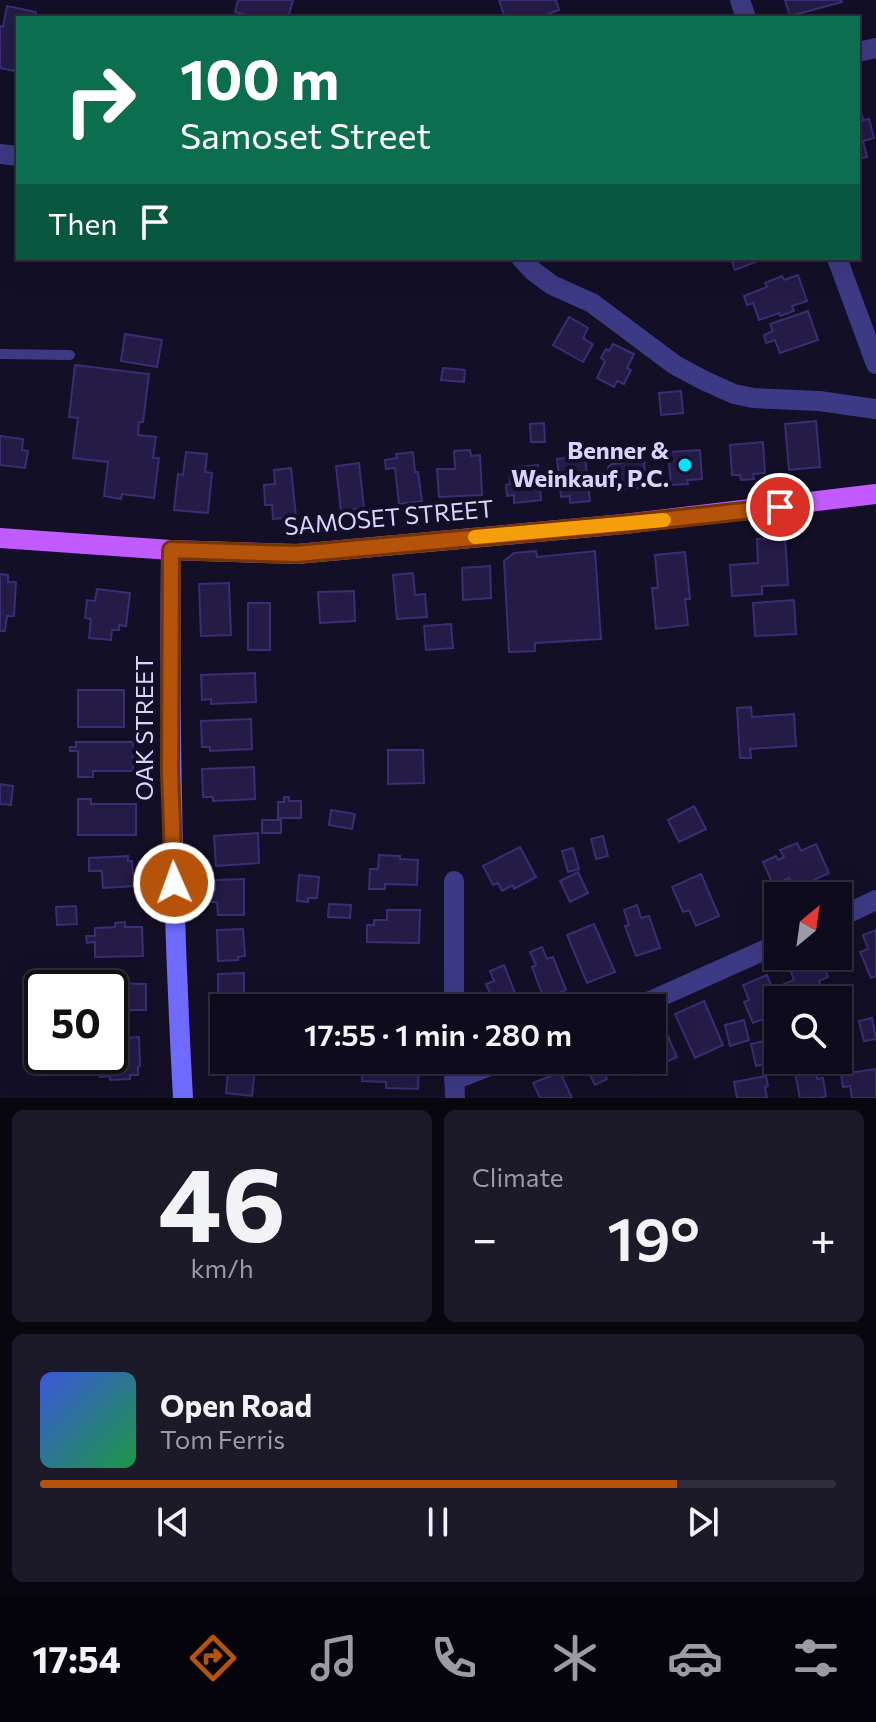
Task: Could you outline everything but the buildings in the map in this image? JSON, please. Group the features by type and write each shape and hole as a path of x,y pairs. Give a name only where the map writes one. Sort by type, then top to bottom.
{"main road":[{"name":"SAMOSET STREET","path":"0,538 171,550 297,554 640,523 876,494"},
{"name":"OAK STREET","path":"171,550 170,771 183,1098"}],"street":[{"path":"523,260 552,285 592,303 675,365 724,390 753,398 819,401 876,409"},
{"path":"838,260 876,364"},
{"path":"454,881 454,994"},
{"path":"852,911 876,900"},
{"path":"666,994 764,950"}],"lane":[{"path":"0,354 70,355"}],"slow traffic":[{"path":"475,537 664,520"}],"place":[{"name":"Benner & Weinkauf, P.C.","path":"685,465"}],"route":[{"path":"174,883 170,771 171,550 297,554 780,507"}]}
